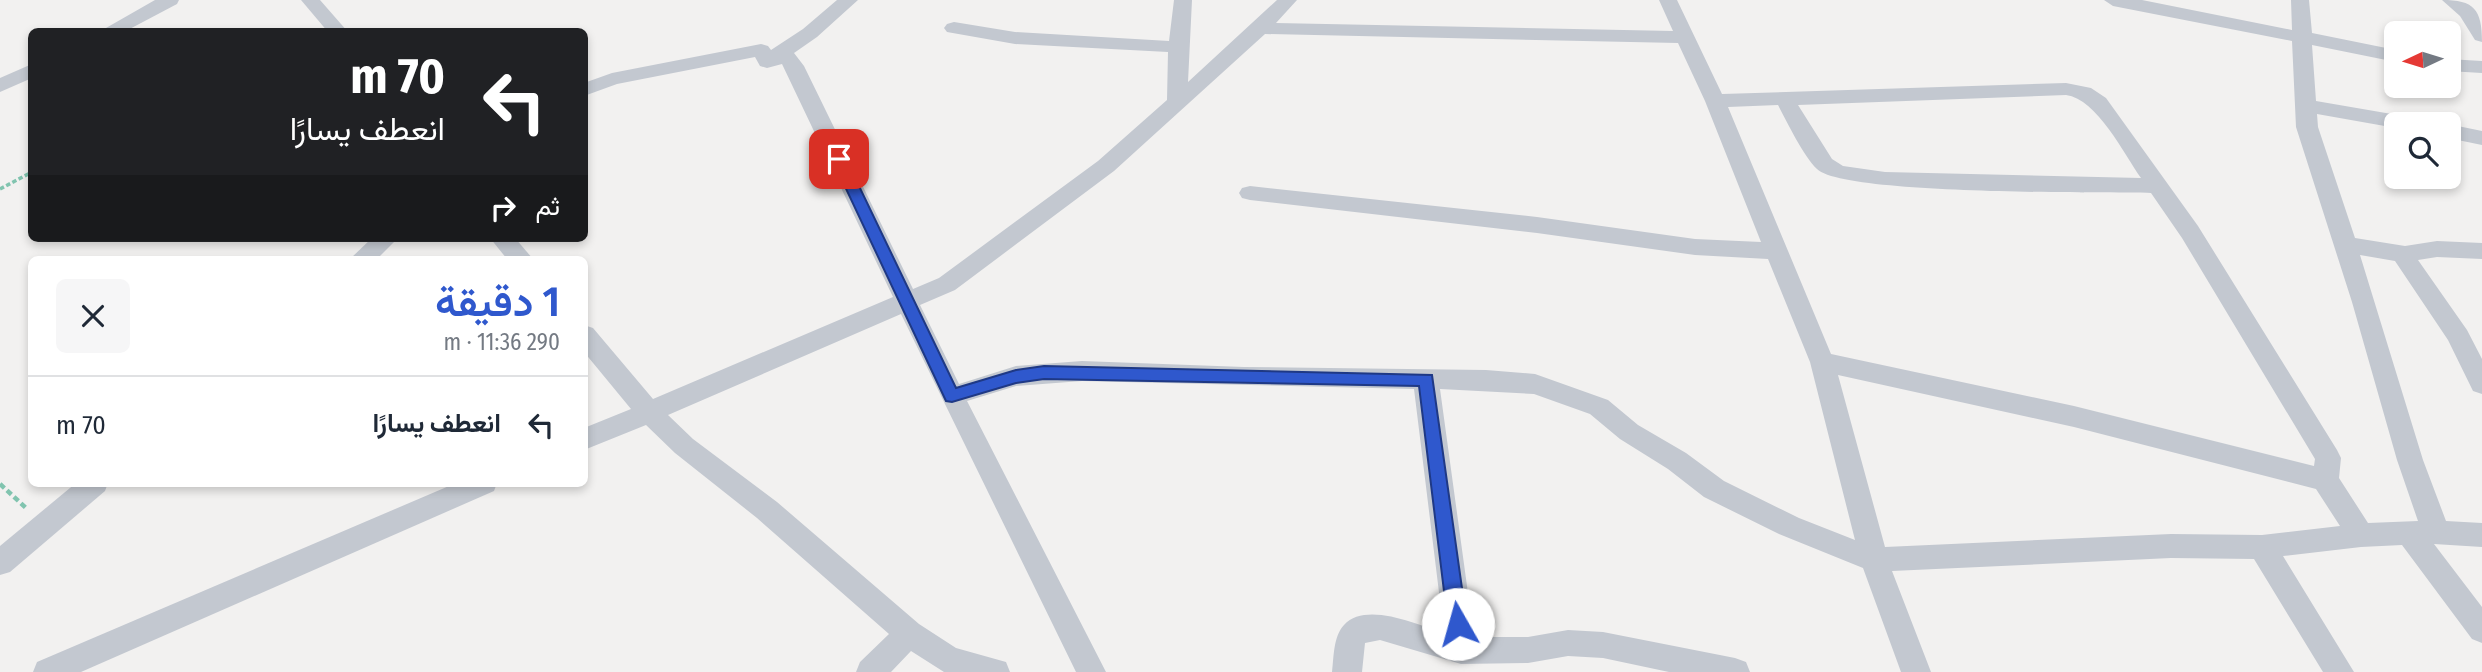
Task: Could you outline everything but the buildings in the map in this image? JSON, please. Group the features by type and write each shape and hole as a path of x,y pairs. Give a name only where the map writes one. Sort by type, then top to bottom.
{"street":[{"path":"139,25 170,0"},
{"path":"310,0 335,28"},
{"path":"767,62 810,33 849,0"},
{"path":"1177,103 1178,47 1183,0"},
{"path":"588,438 947,284 1025,229 1106,166 1288,0"},
{"path":"1668,0 1715,101 1822,362 1874,560 1916,672"},
{"path":"2300,0 2307,127 2410,460 2423,533 2482,630"},
{"path":"2451,0 2466,12 2482,36"},
{"path":"2121,1 2384,54"},
{"path":"954,28 1015,38 1178,47"},
{"path":"1260,28 1684,37"},
{"path":"588,88 612,79 761,50 767,62"},
{"path":"767,62 786,56 794,66 952,396 1091,672"},
{"path":"2461,66 2482,67"},
{"path":"0,86 28,72"},
{"path":"1715,101 2077,89 2099,103 2190,232 2328,458 2325,480 2361,535"},
{"path":"1784,99 1824,164 1837,172 1885,179 2158,186"},
{"path":"2307,106 2384,120"},
{"path":"2461,134 2482,138"},
{"path":"1250,193 1603,233 1695,247 1776,251"},
{"path":"366,256 382,242"},
{"path":"505,242 518,256"},
{"path":"2345,245 2405,254 2437,249 2482,251"},
{"path":"2405,254 2407,263 2458,336 2482,384"},
{"path":"588,339 649,412 684,446 767,510 909,633 948,660 995,672"},
{"path":"1822,362 1976,392 2325,480"},
{"path":"952,396 1016,376 1044,372 1486,380 1535,384 1599,407 1629,432 1714,489 1789,526 1874,560 2171,546 2262,547 2361,535 2482,535"},
{"path":"1426,380 1461,651"},
{"path":"0,563 90,487"},
{"path":"48,672 475,487"},
{"path":"2262,547 2339,672"},
{"path":"1347,672 1353,635 1358,629 1367,627 1380,627 1461,651 1528,650 1569,643 1603,645 1735,672"},
{"path":"871,672 909,633"}],"path":[{"path":"0,189 28,174"},
{"path":"0,484 44,526"}],"route":[{"path":"839,159 952,396 1016,376 1044,372 1426,380 1458,624"}]}
